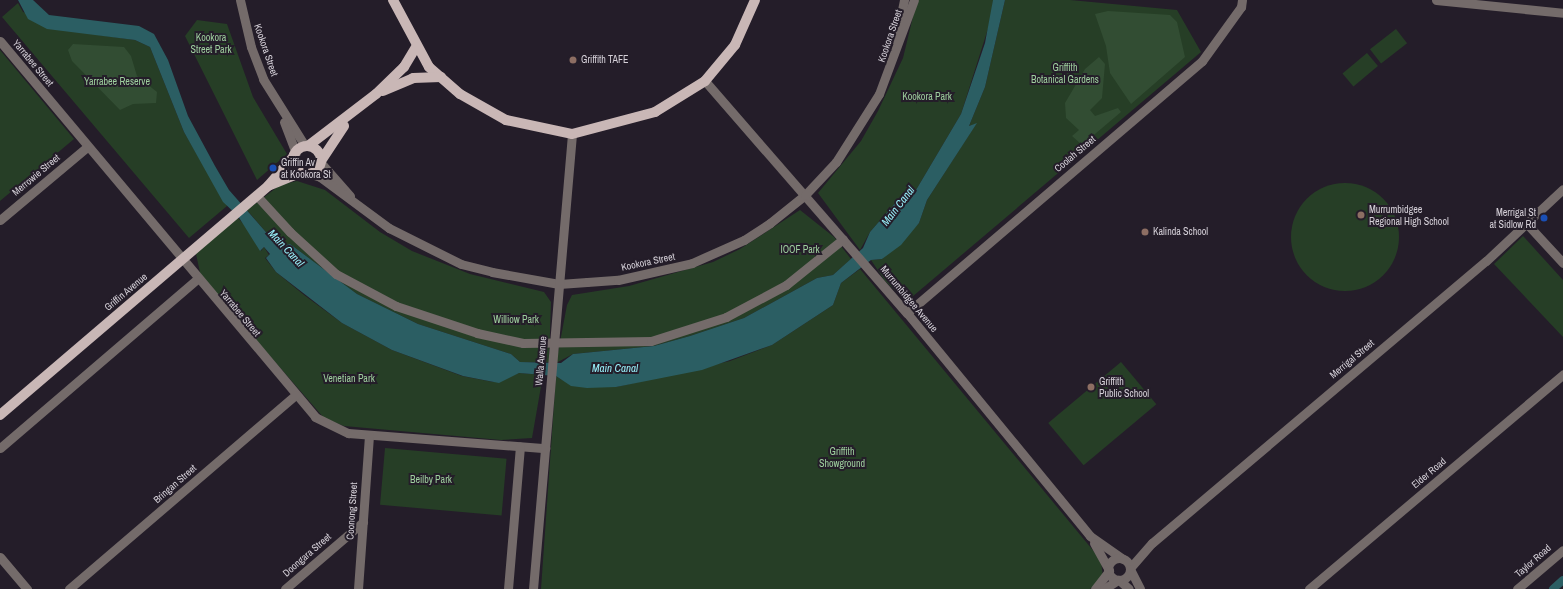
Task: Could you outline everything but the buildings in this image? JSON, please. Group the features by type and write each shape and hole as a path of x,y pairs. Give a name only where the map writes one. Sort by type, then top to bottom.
{"main road":[{"path":"393,0 416,47 429,67 471,101 506,120 572,134 655,112 705,81 735,45 755,0"},
{"path":"364,104 334,137 321,162 305,173 296,168 295,154 376,94 404,67 416,47"},
{"path":"376,94 413,78 440,77"},
{"path":"306,146 319,152 321,162"},
{"name":"Griffin Avenue","path":"0,415 257,196 268,186 295,154"},
{"name":"Griffin Avenue","path":"268,186 305,173"}],"street":[{"name":"Kookora Street","path":"240,0 255,58 277,104 295,154"},
{"name":"Kookora Street","path":"886,78 904,0"},
{"name":"Kookora Street","path":"305,173 352,199 389,228 461,264 513,277 559,284 618,280 692,263 744,240 805,195 848,145 886,78 914,0"},
{"name":"Coolah Street","path":"907,313 1202,61 1241,7 1242,0"},
{"path":"1436,0 1563,13"},
{"name":"Yarrabee Street","path":"0,40 87,147 315,417 333,429 369,435 545,448"},
{"name":"Murrumbidgee Avenue","path":"705,81 907,313 1090,536 1109,570"},
{"name":"Kookora Street","path":"277,104 306,146"},
{"name":"Walla Avenue","path":"533,589 572,134"},
{"name":"Merrowie Street","path":"0,220 87,147"},
{"name":"Kookora Street","path":"321,162 352,199"},
{"name":"Merrigal Street","path":"1130,568 1152,543 1527,224 1563,189"},
{"path":"257,196 290,232 336,274 396,306 477,333 523,343 651,341 726,316 786,285 843,239"},
{"path":"1527,224 1563,264"},
{"path":"0,448 198,278"},
{"name":"Elder Road","path":"1309,589 1563,374"},
{"name":"Bringan Street","path":"69,589 295,395"},
{"name":"Coonong Street","path":"358,589 369,435"},
{"path":"508,589 520,447"},
{"name":"Doongara Street","path":"285,589 362,522"},
{"name":"Murrumbidgee Avenue","path":"1090,536 1124,559"},
{"name":"Merrigal Street","path":"1124,559 1152,543"},
{"name":"Taylor Road","path":"1517,589 1563,550"},
{"path":"0,557 27,589"},
{"path":"1095,589 1109,570 1113,561 1124,559 1140,589"},
{"path":"1107,588 1118,580 1126,578 1130,568"},
{"path":"1109,570 1129,589"}],"green space":[{"name":"Kookora Park","path":"917,0 993,0 992,16 961,114 916,190 897,201 870,232 860,250 818,193 861,141 878,111 903,58"},
{"name":"Griffith Botanical Gardens","path":"1005,0 1070,0 1177,10 1201,52 912,297 904,299 885,281 871,260 882,259 919,223 927,200 976,124 969,126 985,87"},
{"name":"Yarrabee Reserve","path":"18,3 23,12 99,35 135,40 150,47 184,132 227,206 189,238 2,17"},
{"path":"1108,11 1170,15 1177,22 1185,57 1131,104 1110,73 1106,46 1095,14"},
{"name":"Kookora Street Park","path":"197,20 227,24 253,97 287,154 257,180 185,36"},
{"path":"1396,29 1407,43 1381,64 1370,49"},
{"path":"73,44 124,47 131,56 137,76 157,92 156,103 133,104 120,110 72,61 68,50"},
{"path":"0,50 74,139 0,201"},
{"path":"1367,53 1378,66 1353,87 1342,74"},
{"path":"1099,57 1105,64 1102,98 1090,110 1095,116 1118,108 1121,112 1082,145 1072,136 1079,130 1066,118 1065,103 1085,69"},
{"name":"Williow Park","path":"297,181 325,190 380,232 412,251 470,274 544,292 551,302 549,362 520,362 511,354 418,324 357,294 290,244 278,246 247,210 280,185"},
{"path":"1345,183 1366,187 1383,199 1395,216 1399,237 1395,258 1383,275 1366,287 1345,291 1324,287 1307,275 1295,258 1291,237 1295,216 1307,199 1324,187"},
{"name":"IOOF Park","path":"800,210 834,237 851,259 833,275 817,278 744,318 690,336 654,346 573,354 556,363 567,305 572,295 629,286 713,262 740,249"},
{"name":"Venetian Park","path":"237,217 252,233 261,251 264,247 269,255 265,258 276,272 342,323 392,350 462,376 493,382 519,373 543,375 532,438 501,440 344,426 324,418 201,277 196,254"},
{"path":"1523,236 1563,280 1563,337 1494,264"},
{"name":"Griffith Showground","path":"860,269 1101,560 1103,578 1090,589 541,589 556,376 562,380 616,387 730,361 772,345 833,305 841,283"},
{"path":"1121,362 1156,404 1084,465 1048,423"},
{"name":"Beilby Park","path":"385,448 507,459 502,515 380,505"}],"water":[{"name":"Main Canal","path":"18,0 33,0 49,15 139,26 154,34 168,60 188,116 229,190 279,247 290,244 357,294 418,324 511,354 520,362 561,363 573,354 654,346 690,336 744,318 817,278 833,275 863,248 870,232 897,201 916,190 961,114 985,43 993,0 1005,0 985,87 969,126 977,123 927,200 919,223 901,245 882,259 871,260 841,283 833,305 772,345 702,370 616,387 587,388 571,386 556,376 519,373 499,383 463,376 392,350 342,323 276,272 266,258 270,254 264,247 260,251 238,216 223,202 184,132 150,47 135,40 47,29 28,19"}],"waterway":[{"path":"1553,589 1563,580"}],"place":[{"name":"Griffith TAFE","path":"573,60"},
{"name":"Griffin Av at Kookora St","path":"273,168"},
{"name":"Murrumbidgee Regional High School","path":"1361,215"},
{"name":"Merrigal St at Sidlow Rd","path":"1544,218"},
{"name":"Kalinda School","path":"1145,232"},
{"name":"Griffith Public School","path":"1091,387"}]}
